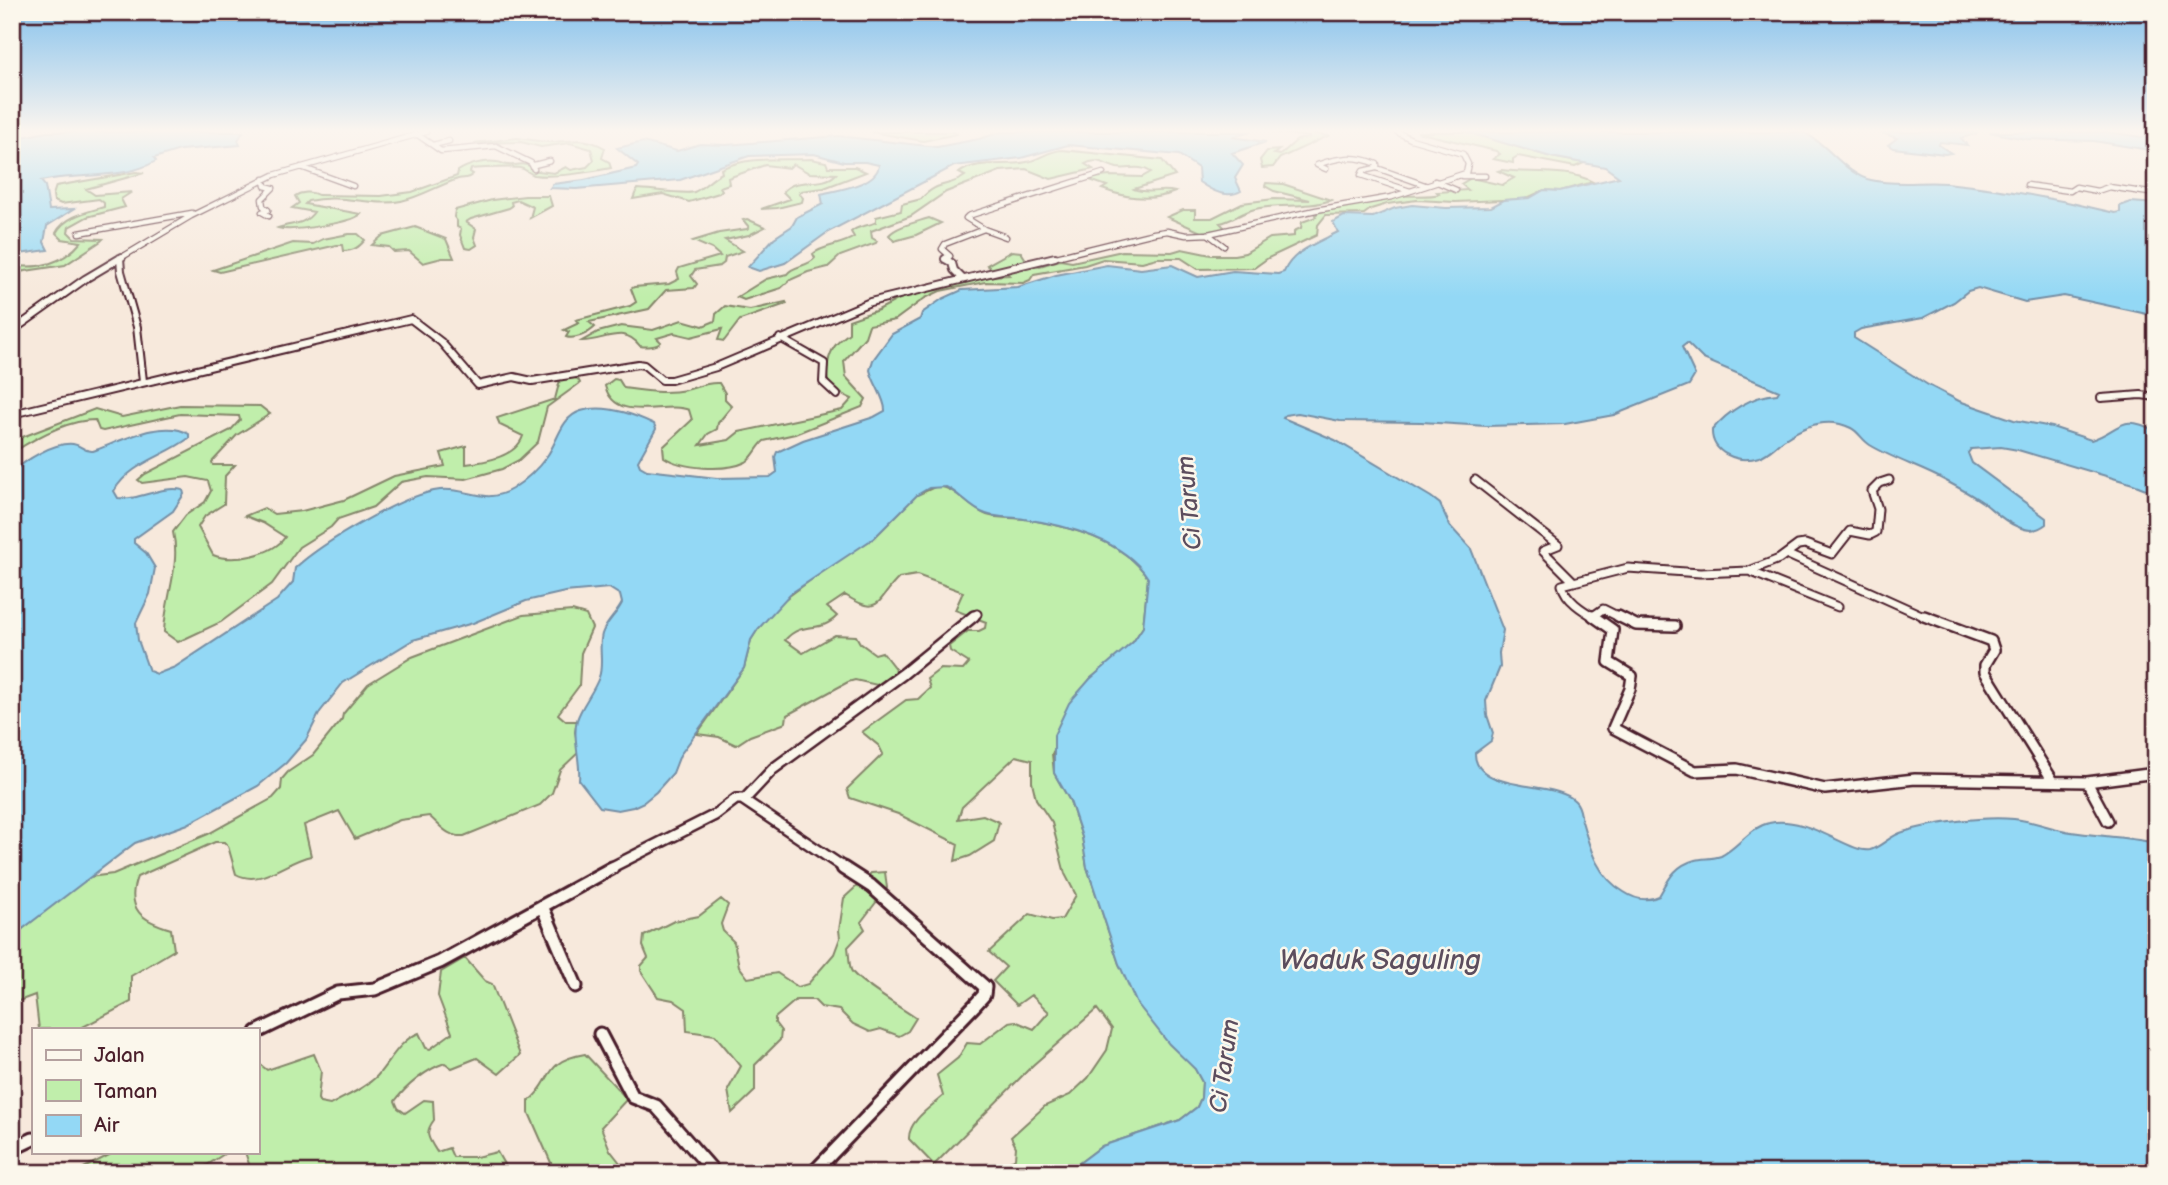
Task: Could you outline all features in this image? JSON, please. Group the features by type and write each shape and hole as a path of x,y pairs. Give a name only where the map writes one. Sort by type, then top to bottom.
{"street":[{"path":"12,331 61,295 120,258 195,213 247,187"},
{"path":"269,216 262,212 268,210 262,199 270,187"},
{"path":"1006,237 969,222 967,218 1060,187"},
{"path":"1384,187 1403,194"},
{"path":"1399,187 1410,191"},
{"path":"12,414 411,319 441,342 475,384 482,385 514,377 532,381 638,364 644,365 662,380 671,380 716,367 870,302 962,278 1014,269 1072,252 1165,231 1186,235 1208,234 1403,194 1419,187"},
{"path":"1450,187 1456,190"},
{"path":"2043,187 2070,191 2076,187"},
{"path":"2078,187 2098,191 2108,187"},
{"path":"2111,187 2156,194"},
{"path":"79,233 195,213"},
{"path":"962,278 952,264 944,259 950,256 942,248 985,229"},
{"path":"1208,234 1224,246"},
{"path":"120,258 121,271 137,327 143,381"},
{"path":"780,338 824,363 823,382 837,394"},
{"path":"2101,398 2141,395 2156,397"},
{"path":"1475,480 1558,545 1544,551 1573,581"},
{"path":"1889,480 1880,483 1872,491 1878,513 1877,527 1873,534 1850,531 1829,554 1802,544 1768,565 1749,571 1721,574 1628,568 1562,585 1563,590 1580,609 1613,630 1609,662 1632,676 1630,689 1613,728 1695,771 1753,771 1825,789 1915,779 2087,782 2156,773"},
{"path":"1786,554 1927,617 1991,641 1994,650 1984,665 1985,672 2053,781"},
{"path":"1749,571 1838,607"},
{"path":"1593,616 1603,609 1636,625 1675,626"},
{"path":"744,800 773,769 903,674 977,614"},
{"path":"2087,782 2109,821"},
{"path":"259,1031 338,993 375,989 440,962 715,814 736,799 744,800 765,817 871,886 985,987 984,995 974,1006 813,1173"},
{"path":"542,906 576,986"},
{"path":"600,1034 633,1097 656,1106 715,1173"},
{"path":"12,1149 32,1139"}],"green space":[{"path":"56,187 92,187 86,189 95,195 132,192 121,199 125,207 87,217 69,227 68,232 74,238 103,239 101,241 65,265 12,273 12,265 41,265 67,255 81,242 62,239 56,233 60,227 77,216 104,207 104,203 99,199 61,204 54,201"},
{"path":"425,187 439,187 401,201 333,198 308,201 305,204 361,214 346,221 321,226 278,228 302,221 314,212 292,208 299,203 295,196 303,193 381,196"},
{"path":"720,187 722,190 689,202 663,194 633,199 637,189 684,193 701,188"},
{"path":"788,187 826,187 801,191 799,193 803,198 802,202 761,209 790,199 783,192"},
{"path":"958,187 946,192 911,216 871,231 876,243 840,256 828,267 790,280 781,288 744,300 737,297 766,279 787,274 809,263 815,258 813,254 817,251 849,240 854,237 851,232 857,228 876,222 876,217 901,211 902,204 921,199 933,189"},
{"path":"1139,187 1134,189 1175,192 1138,198 1102,189"},
{"path":"1267,187 1293,187 1331,200 1255,209 1220,223 1226,229 1201,232 1167,217 1183,210 1195,210 1195,218 1212,218 1242,203 1274,199 1310,200"},
{"path":"1465,187 1574,187 1560,191 1544,190 1525,199 1455,202 1417,200 1387,204 1364,214 1326,215 1318,225 1317,235 1268,258 1254,268 1198,269 1181,258 1157,258 1142,262 1103,259 1034,274 1030,280 1023,283 985,282 940,291 925,298 895,320 869,325 865,337 844,361 846,377 866,399 862,407 795,434 764,441 746,462 737,465 716,468 692,466 664,457 663,447 692,420 689,410 642,409 619,405 611,398 605,386 614,379 619,380 624,388 670,392 719,383 725,393 725,399 732,406 718,423 717,429 708,434 700,445 729,440 739,432 842,410 852,399 831,387 827,371 829,358 837,343 849,333 849,320 878,310 909,294 988,276 1009,275 1002,268 993,270 987,265 1012,251 1021,252 1028,263 1040,266 1060,260 1072,262 1122,251 1172,252 1182,249 1211,255 1234,255 1245,253 1270,238 1294,236 1294,231 1301,228 1302,222 1316,217 1320,212 1352,203 1384,196 1428,196 1439,194 1437,192 1468,190"},
{"path":"549,196 552,206 530,218 533,207 518,200 511,202 512,206 509,208 471,219 466,222 476,229 474,237 477,245 471,249 465,248 460,235 461,229 457,227 454,217 455,210 492,200"},
{"path":"929,218 941,223 916,235 894,241 889,235 902,227"},
{"path":"747,219 765,227 749,235 725,240 743,251 725,257 720,266 695,270 691,276 697,284 694,288 666,290 649,309 589,322 595,327 589,332 577,337 566,337 569,332 564,330 579,323 576,320 630,306 636,302 631,289 634,287 669,284 679,279 679,268 720,256 712,249 693,241 719,233 747,229 749,227 743,220"},
{"path":"415,227 446,239 454,258 423,263 409,251 394,252 389,247 372,245 382,236"},
{"path":"358,234 365,240 350,250 343,251 342,245 337,245 220,272 213,270 293,243 313,244 323,239"},
{"path":"786,302 787,304 740,320 724,341 718,340 722,329 691,337 674,333 657,338 661,342 651,346 640,346 634,339 621,335 582,341 598,332 621,326 653,330 682,320 703,326 715,321 716,314 725,306 750,310"},
{"path":"569,376 578,379 580,383 547,407 538,442 519,460 502,469 466,479 428,477 401,482 373,507 338,519 331,527 299,547 272,584 221,622 178,642 164,632 174,569 173,532 186,515 205,502 211,491 208,481 188,477 142,483 138,480 231,430 240,420 239,416 180,414 103,431 99,430 95,420 84,421 52,431 12,453 12,441 95,409 122,417 180,405 260,406 270,414 237,435 212,462 213,465 235,465 225,476 224,504 205,516 198,527 213,555 241,558 272,549 285,537 263,523 245,516 264,508 274,514 302,511 344,500 394,476 445,466 441,453 466,446 466,464 507,454 523,436 500,425 497,418 555,399 560,380"},
{"path":"937,486 951,490 987,515 1041,522 1110,544 1138,565 1148,578 1143,627 1133,642 1090,679 1052,754 1054,773 1070,801 1082,837 1087,867 1119,964 1163,1036 1195,1069 1202,1082 1201,1098 1197,1107 1180,1120 1102,1146 1066,1173 996,1173 1015,1158 1016,1147 1011,1137 1045,1106 1070,1095 1088,1078 1107,1050 1112,1029 1097,1009 1033,1065 934,1165 909,1139 916,1120 943,1096 937,1075 958,1058 967,1043 980,1044 1009,1022 1015,1021 1034,1029 1049,1012 1031,995 1017,1005 993,981 1006,967 989,952 1030,914 1052,920 1062,919 1076,895 1065,874 1052,823 1036,799 1032,782 1032,760 1016,756 962,807 958,819 983,815 999,822 994,841 970,856 955,861 958,844 898,814 850,798 847,789 883,754 879,746 862,732 906,700 918,699 930,688 927,679 940,669 963,670 969,663 950,651 949,646 968,631 985,628 986,622 955,610 963,592 917,575 899,578 872,606 845,595 827,607 837,616 830,622 799,630 785,640 803,653 835,635 856,636 860,643 875,654 882,652 896,670 894,673 877,685 855,680 848,682 787,715 783,724 750,736 736,745 719,737 697,734 744,668 751,640 758,629 781,602 831,565 874,538 917,495"},
{"path":"572,611 586,615 592,628 581,653 579,686 558,714 566,721 577,721 575,732 579,752 560,770 552,793 540,805 464,836 449,833 429,816 400,820 355,839 339,811 304,825 311,856 255,878 236,874 228,846 224,842 215,842 137,877 133,898 135,906 145,918 171,929 174,950 131,976 131,1002 81,1028 39,1028 35,995 16,1002 12,995 12,937 89,877 113,874 208,834 273,798 281,789 282,779 313,755 368,684 412,657 523,615"},
{"path":"885,872 887,888 861,922 865,929 848,947 850,964 851,970 861,981 916,1018 908,1031 899,1036 881,1029 870,1032 853,1024 839,1010 821,1007 814,1000 796,1000 775,1018 781,1031 780,1040 755,1065 755,1091 732,1113 728,1090 741,1066 715,1035 687,1031 686,1009 673,1000 658,997 641,971 641,966 648,958 643,946 644,936 674,921 699,916 721,899 728,905 721,924 723,931 734,942 739,966 748,978 777,973 798,987 808,984 834,954 840,938 844,898 871,873"},
{"path":"465,958 485,981 492,984 520,1055 499,1074 477,1058 452,1068 445,1063 417,1079 395,1101 398,1108 405,1113 424,1100 433,1101 434,1120 428,1136 437,1152 449,1148 453,1157 476,1157 497,1152 509,1173 252,1173 246,1154 259,1154 259,1064 267,1070 314,1054 321,1071 318,1099 320,1103 330,1105 372,1081 412,1036 419,1033 426,1048 430,1049 452,1033 438,996 441,972"},
{"path":"585,1054 627,1099 601,1127 610,1150 628,1173 547,1173 552,1165 529,1113 529,1101 562,1061"},
{"path":"111,1154 224,1154 195,1173 74,1173"}],"water":[{"path":"12,187 45,187 49,210 74,209 47,226 44,242 48,250 12,255"},
{"path":"551,187 596,187 576,189"},
{"path":"913,187 828,232 785,263 759,271 748,267 774,238 792,226 797,217 823,204 821,194 846,188"},
{"path":"1208,187 1239,187 1241,191 1225,194"},
{"name":"Waduk Saguling","path":"1576,187 1983,187 2115,213 2120,212 2120,206 2131,202 2156,204 2156,316 2064,296 2025,302 1978,288 1968,291 1954,302 1923,318 1861,329 1854,333 1854,338 1928,385 1959,401 2014,420 2052,427 2091,440 2127,423 2135,423 2156,431 2156,493 2018,450 2001,447 1971,449 1968,453 1972,463 2046,518 2046,524 2031,530 2012,524 1967,493 1867,443 1854,430 1843,425 1826,423 1809,426 1759,457 1743,459 1727,455 1716,445 1712,430 1741,406 1779,391 1703,359 1687,343 1682,347 1695,375 1689,385 1614,415 1565,424 1486,426 1340,421 1298,413 1285,415 1283,418 1335,440 1440,504 1450,526 1471,549 1503,630 1499,653 1500,667 1486,701 1493,733 1491,741 1475,753 1478,766 1487,774 1501,780 1551,790 1575,801 1588,842 1601,870 1615,886 1628,895 1646,899 1659,896 1673,874 1682,866 1695,860 1721,856 1756,829 1769,823 1798,824 1861,850 1870,850 1899,834 1915,829 1987,818 2021,820 2071,832 2156,843 2156,1010 2149,1022 2156,1037 2156,1173 1066,1173 1102,1146 1180,1120 1197,1107 1201,1098 1202,1082 1195,1069 1169,1044 1136,1002 1119,964 1087,867 1082,837 1070,801 1054,773 1054,735 1069,703 1090,679 1133,642 1143,627 1148,578 1138,565 1124,554 1093,536 1058,525 986,514 946,487 929,488 917,495 874,538 790,594 758,629 751,640 744,668 680,755 673,773 644,802 618,810 600,807 579,780 575,734 577,720 599,677 602,634 622,603 620,595 609,588 565,592 526,601 473,623 413,640 343,683 320,712 306,740 286,763 258,786 188,824 135,843 12,937 12,473 40,453 65,444 93,451 154,430 178,430 189,434 189,438 179,445 138,467 121,481 114,491 118,498 175,489 183,490 184,494 173,511 134,539 134,543 146,553 155,568 150,594 136,623 138,640 149,671 157,674 175,667 277,600 293,582 295,568 343,533 385,510 425,493 440,490 493,496 512,489 539,466 551,450 564,424 581,411 609,409 654,424 656,429 638,461 640,466 647,470 717,478 770,477 777,472 777,452 885,411 884,402 870,370 873,360 892,334 920,319 922,313 942,299 962,290 1018,287 1056,275 1107,265 1141,269 1172,265 1198,277 1233,271 1278,274 1284,272 1293,258 1300,253 1338,232 1333,222 1344,216 1373,217 1395,208 1412,205 1446,208 1491,207 1504,200 1530,198 1544,190 1560,191"}],"water label":[{"name":"Ci Tarum","path":"1189,503"},
{"name":"Ci Tarum","path":"1224,1066"}]}
